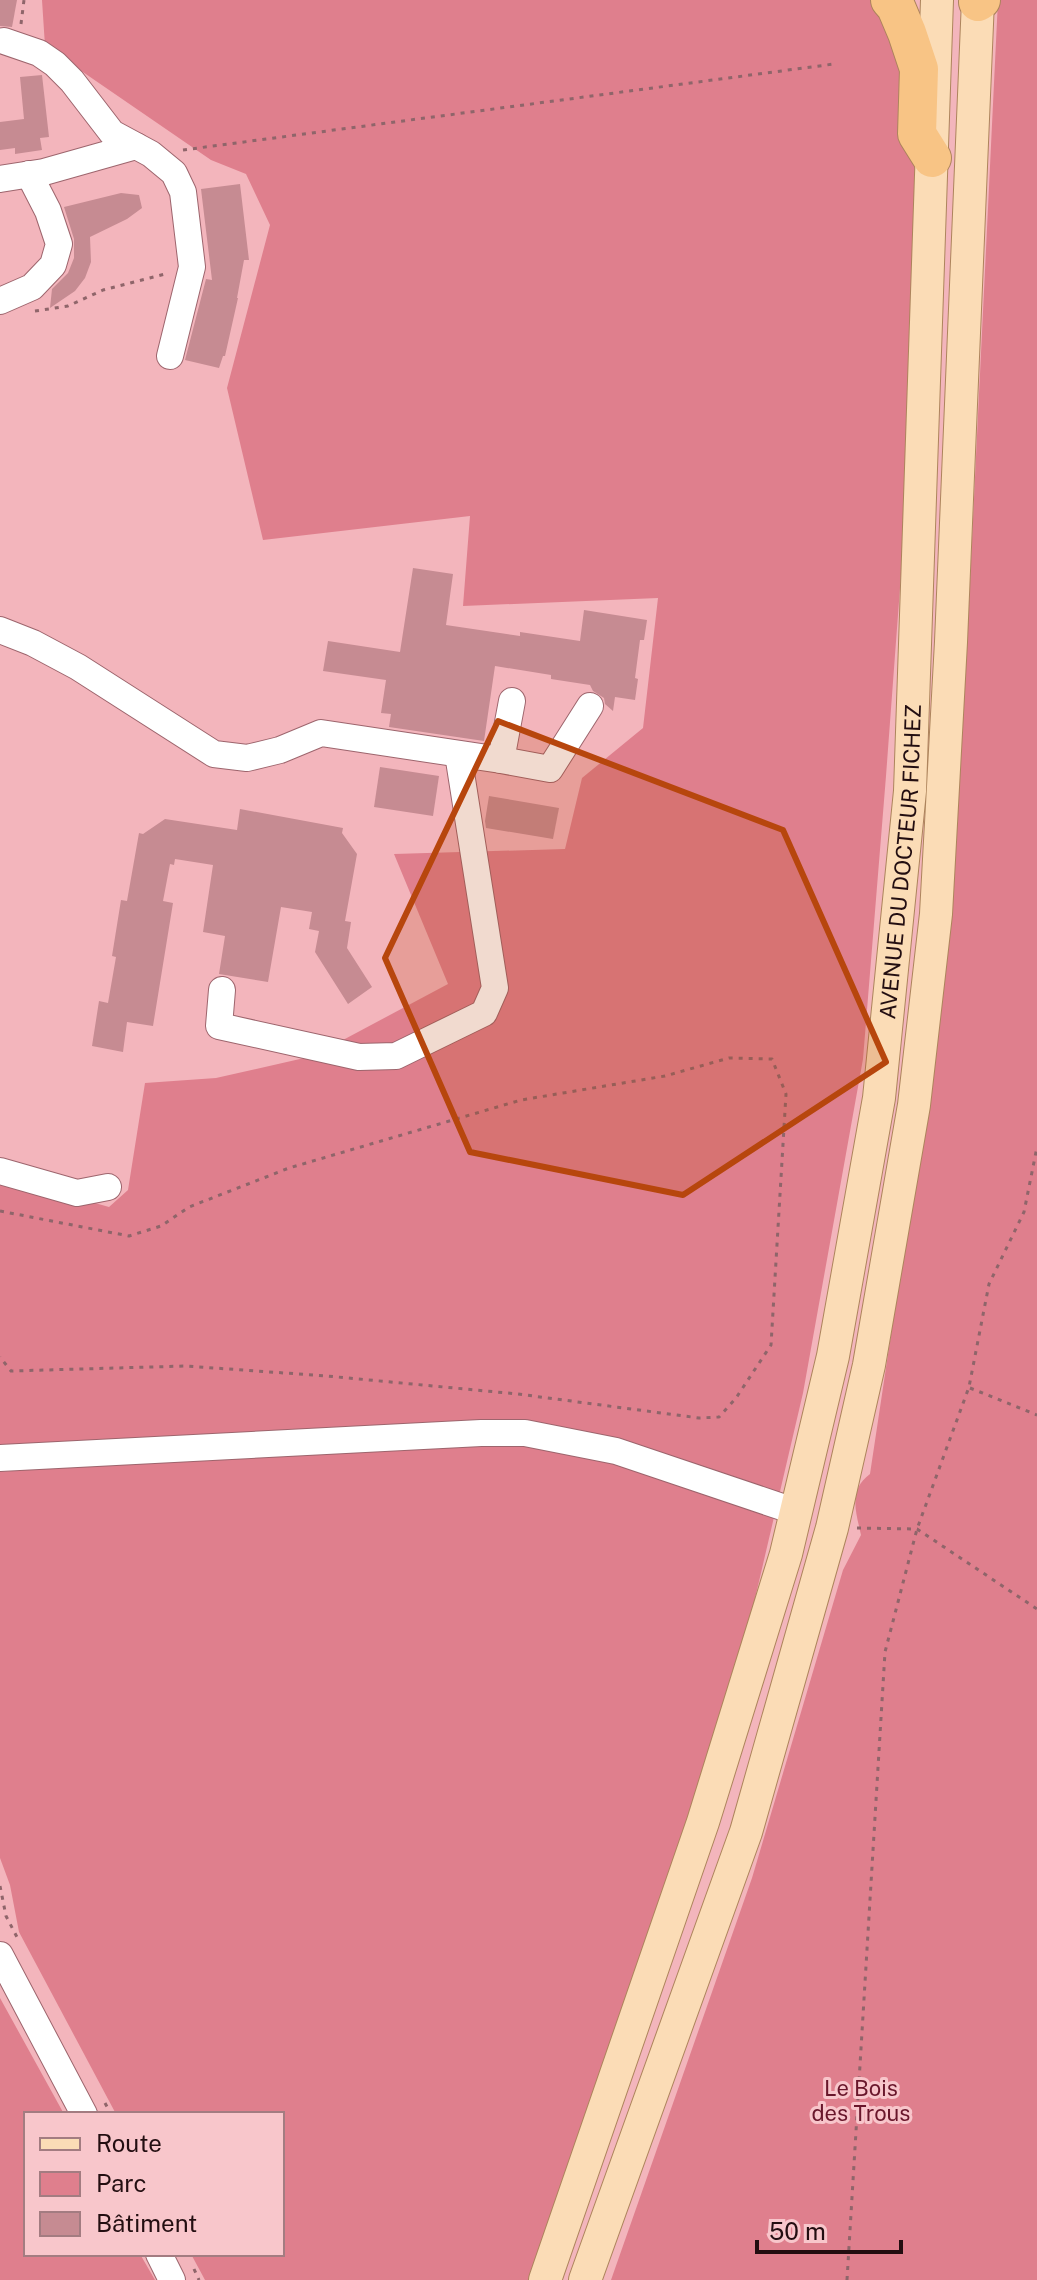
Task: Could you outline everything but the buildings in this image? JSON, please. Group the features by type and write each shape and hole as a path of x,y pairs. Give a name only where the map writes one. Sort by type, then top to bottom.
{"highway":[{"path":"890,0 907,33 919,69 917,134 932,158"}],"main road":[{"name":"AVENUE DU DOCTEUR FICHEZ","path":"545,2280 703,1822 786,1554 833,1356 879,1098 908,806 937,0"},
{"path":"585,2280 746,1832 832,1528 869,1365 914,1105 936,914 952,627 979,1"}],"street":[{"path":"4,41 39,53 55,64 112,133 144,150 174,173 183,192 192,267 170,356"},
{"path":"0,179 144,150"},
{"path":"0,301 32,287 53,265 59,244 48,211 29,174"},
{"path":"0,630 78,667 214,754 247,758 280,750 321,733 550,769 590,706"},
{"path":"501,760 512,701"},
{"path":"222,990 219,1026 359,1057 396,1056 484,1013 495,988 458,754"},
{"path":"0,1171 77,1193 108,1187"},
{"path":"0,1458 525,1433 616,1451 797,1512"},
{"path":"0,1955 83,2112"},
{"path":"160,2256 172,2280"}],"path":[{"path":"144,150 834,64"},
{"path":"28,311 68,306 103,290 192,267"},
{"path":"0,1211 129,1236 161,1226 189,1207 289,1168 521,1100 665,1076 729,1058 772,1059 786,1094 771,1345 736,1398 719,1417 699,1418 518,1394 202,1367 11,1371 0,1357"},
{"path":"847,2280 885,1652 917,1529 969,1387 989,1284 1024,1212 1037,1147"},
{"path":"969,1387 1037,1415"},
{"path":"832,1528 917,1529 1037,1609"},
{"path":"0,1919 6,1916"}],"highlighted area":[{"path":"498,721 783,830 886,1062 683,1195 470,1152 385,958"}],"green space":[{"path":"42,0 890,0 932,158 863,1059 803,1393 739,1667 529,2280 205,2280 192,2256 284,2256 284,2112 115,2112 19,1932 10,1885 0,1858 0,1472 416,1437 0,1447 0,1176 109,1207 128,1190 145,1083 216,1078 313,1056 448,984 394,854 565,849 582,778 643,728 658,598 463,606 470,516 263,540 227,388 270,225 246,174 211,160 45,46"},
{"name":"Le Bois des Trous","path":"998,0 1037,0 1037,2280 611,2280 752,1878 843,1570 861,1535 856,1494 870,1474 925,1109 967,644"},
{"path":"0,1998 63,2112 24,2112 24,2256 141,2256 155,2280 0,2280"}]}
